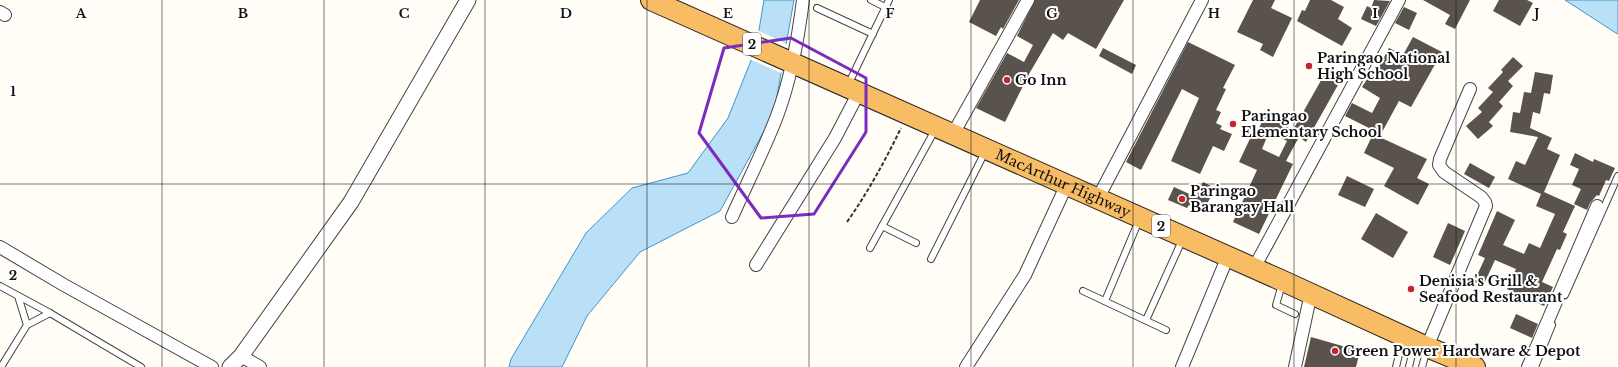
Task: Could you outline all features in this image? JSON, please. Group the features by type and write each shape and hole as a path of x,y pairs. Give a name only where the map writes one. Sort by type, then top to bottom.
{"highway":[{"name":"MacArthur Highway","path":"658,1 853,90 1311,293 1415,342 1475,367"}],"street":[{"path":"230,367 241,356 351,202 468,0"},
{"path":"732,217 777,117 799,28 802,0"},
{"path":"945,130 1028,0"},
{"path":"1098,198 1202,0"},
{"path":"1254,268 1399,0"},
{"path":"1415,342 1486,206 1481,197 1444,172 1439,165 1440,159 1470,89"},
{"path":"756,265 835,138 853,90"},
{"path":"966,367 1025,275 1067,184"},
{"path":"1528,367 1597,206"},
{"path":"0,247 64,285 212,367"},
{"path":"1182,367 1228,256"},
{"path":"1295,367 1311,293"},
{"path":"241,356 260,367"}],"lane":[{"path":"871,0 885,7"},
{"path":"853,90 873,34 889,0"},
{"path":"817,8 873,34"},
{"path":"870,248 882,226 945,130"},
{"path":"931,259 987,149"},
{"path":"1535,367 1618,176"},
{"path":"1105,301 1137,225 1138,216"},
{"path":"882,226 916,243"},
{"path":"1146,320 1180,245 1181,235"},
{"path":"1283,281 1276,305 1295,314"},
{"path":"0,286 50,313 141,367"},
{"path":"1083,290 1166,330"},
{"path":"18,296 27,325"},
{"path":"1,367 27,325 50,313"},
{"path":"1396,367 1415,342"},
{"path":"1409,367 1415,342"},
{"path":"1415,342 1422,367"}],"path":[{"path":"847,222 862,202 884,165 908,114"}],"highlighted area":[{"path":"791,38 866,78 866,132 814,214 761,218 699,133 724,48"}],"water":[{"path":"764,0 794,0 774,113 720,211 640,252 587,316 562,367 509,367 511,359 586,233 632,188 688,173 728,118 756,48"},
{"path":"1565,0 1618,0 1618,34 1616,33"}],"pier":[{"path":"757,30 789,45 786,62 781,73 749,59 754,47"}],"building":[{"path":"980,0 1019,0 1003,29 1001,27 996,36 969,22"},
{"path":"1035,0 1124,0 1096,49 1068,33 1063,40 1053,33 1029,74 1005,122 976,108 1007,53 1024,62 1033,45 1017,36"},
{"path":"1253,0 1275,0 1271,8 1292,18 1273,57 1260,50 1263,44 1237,32"},
{"path":"1310,0 1331,0 1344,7 1338,19 1352,28 1342,46 1297,21 1302,10 1305,11"},
{"path":"1374,0 1390,1 1376,26 1361,19 1367,6 1371,8"},
{"path":"1423,0 1470,0 1455,29 1445,24 1450,15"},
{"path":"1499,0 1527,0 1533,3 1520,26 1493,11"},
{"path":"1404,7 1417,13 1409,30 1395,23"},
{"path":"1413,37 1442,52 1411,107 1399,101 1381,134 1345,116 1352,103 1372,113 1380,98 1362,87 1373,70 1376,72 1389,48 1403,55"},
{"path":"1188,42 1235,65 1223,88 1226,89 1216,110 1221,112 1216,123 1222,126 1220,129 1232,134 1224,151 1213,146 1200,174 1171,161 1199,98 1182,89 1141,170 1126,162"},
{"path":"1103,48 1136,65 1132,74 1099,56"},
{"path":"1513,57 1523,66 1508,81 1513,86 1499,102 1503,106 1489,122 1493,126 1478,139 1466,126 1482,112 1478,108 1493,92 1488,88 1503,72 1501,70"},
{"path":"1328,68 1343,76 1306,142 1299,137 1286,161 1293,164 1259,234 1233,222 1257,170 1239,162 1254,130 1257,132 1265,116 1293,130","holes":["1269,132 1287,141 1279,157 1262,149"]},
{"path":"1535,72 1553,75 1550,94 1544,93 1540,114 1533,112 1530,128 1552,138 1547,149 1560,155 1544,192 1575,206 1563,232 1567,234 1560,250 1557,249 1542,282 1553,287 1544,306 1507,289 1516,269 1495,260 1483,286 1474,282 1485,258 1478,255 1497,211 1515,220 1503,245 1524,254 1529,243 1540,248 1555,214 1536,206 1541,194 1508,179 1516,161 1525,165 1538,137 1510,132 1513,112 1520,113 1524,92 1531,93"},
{"path":"1373,134 1427,159 1417,178 1429,184 1418,205 1384,186 1394,168 1364,153"},
{"path":"1575,153 1593,162 1594,159 1615,168 1609,181 1606,180 1599,196 1597,195 1590,203 1587,210 1574,204 1581,189 1572,185 1579,169 1570,165"},
{"path":"1470,163 1495,177 1489,188 1464,174"},
{"path":"1347,176 1374,189 1365,207 1338,195"},
{"path":"1203,182 1215,188 1203,212 1189,205 1187,208 1168,200 1174,187 1196,197"},
{"path":"1376,213 1408,232 1393,258 1361,239"},
{"path":"1448,223 1465,231 1450,265 1433,257"},
{"path":"1516,314 1538,324 1532,338 1510,328"},
{"path":"1311,337 1360,351 1356,367 1304,367"}],"place":[{"name":"Paringao National High School","path":"1309,66"},
{"name":"Go Inn","path":"1007,80"},
{"name":"Paringao Elementary School","path":"1233,124"},
{"name":"Paringao Barangay Hall","path":"1182,199"},
{"name":"Denisia's Grill & Seafood Restaurant","path":"1411,289"},
{"name":"Green Power Hardware & Depot","path":"1335,351"}]}
